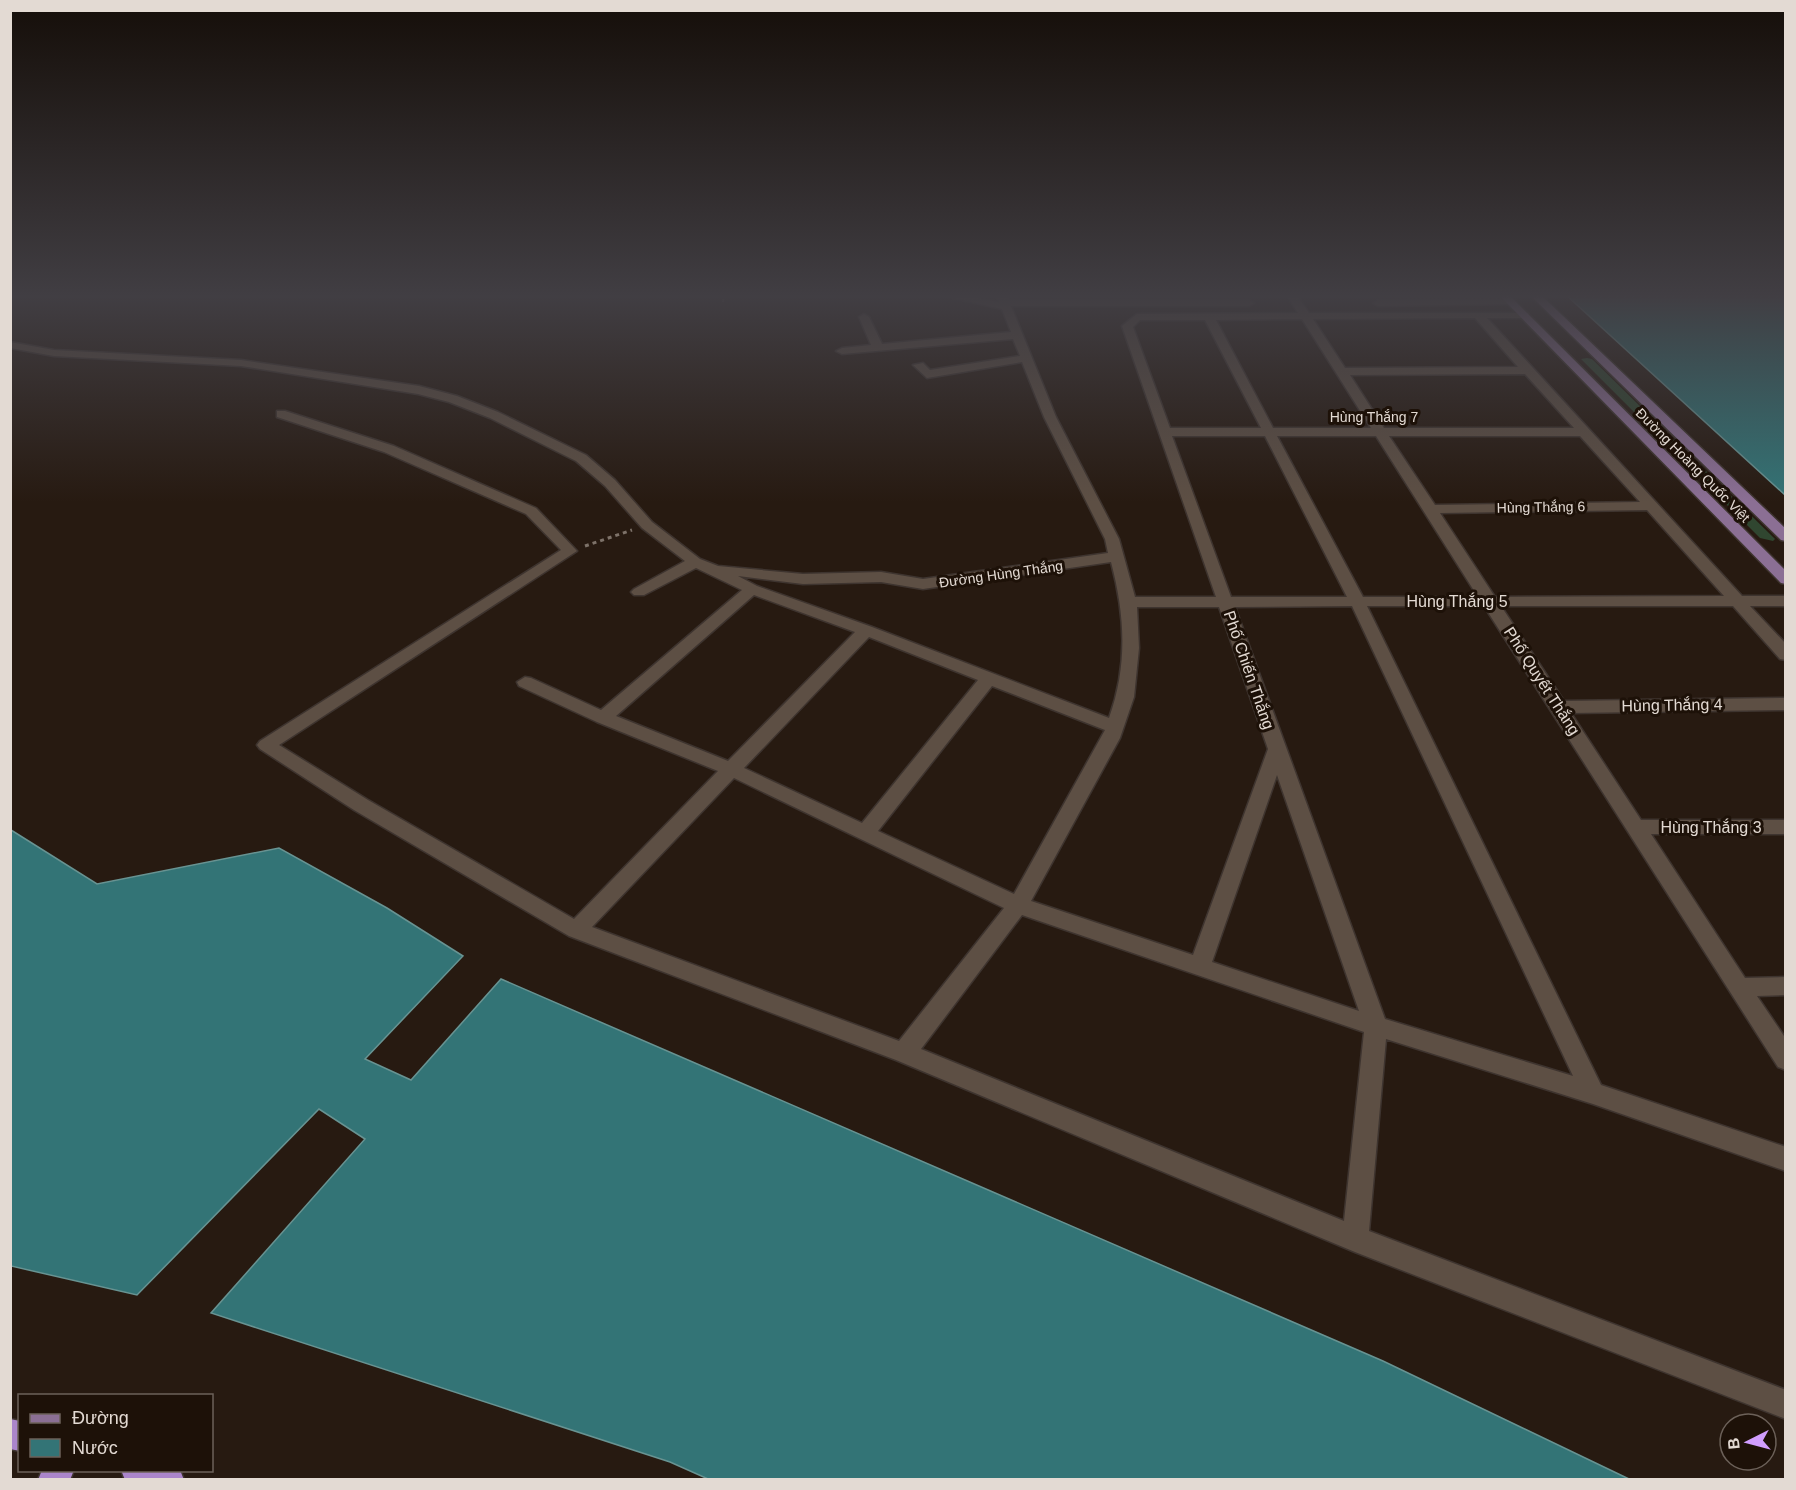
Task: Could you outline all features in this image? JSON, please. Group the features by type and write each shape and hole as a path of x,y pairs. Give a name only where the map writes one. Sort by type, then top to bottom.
{"highway":[{"path":"143,1472 169,1479"}],"main road":[{"name":"Đường Hoàng Quốc Việt","path":"1572,364 1785,580"},
{"name":"Đường Hoàng Quốc Việt","path":"1606,364 1785,537"}],"street":[{"name":"Đường Hùng Thắng","path":"245,364 419,390 453,399 537,434 581,458 610,483 647,525 695,562 716,571 733,570 803,579 881,577 923,584 1118,556"},
{"path":"919,365 927,374 992,364"},
{"path":"904,1053 1018,905 1079,796 1114,727 1125,697 1131,648 1129,602 1118,556 1112,539 1050,417 1028,364"},
{"name":"Phố Chiến Thắng","path":"1140,364 1376,1026"},
{"path":"1233,364 1357,601 1593,1093"},
{"name":"Phố Quyết Thắng","path":"1336,364 1785,1059"},
{"path":"1522,364 1785,655"},
{"path":"1342,372 1528,370"},
{"path":"281,414 389,449 531,512 570,551 267,745 361,805 576,930 904,1053 1355,1239 1785,1405"},
{"name":"Hùng Thắng 7","path":"1165,432 1584,432"},
{"name":"Hùng Thắng 6","path":"1432,509 1651,506"},
{"path":"639,592 695,562"},
{"path":"716,571 752,589 866,630 1114,727"},
{"path":"603,718 752,589"},
{"name":"Hùng Thắng 5","path":"1129,602 1785,600"},
{"path":"576,930 866,630"},
{"path":"867,831 988,678"},
{"path":"525,682 603,718 730,769 867,831 1018,905 1376,1026 1593,1093 1785,1159"},
{"name":"Hùng Thắng 4","path":"1558,707 1785,704"},
{"path":"1200,966 1277,750"},
{"name":"Hùng Thắng 3","path":"1637,827 1785,827"},
{"path":"1738,987 1785,986"},
{"path":"1355,1239 1376,1026"}],"path":[{"path":"570,551 647,525"}],"green space":[{"path":"1586,364 1597,364 1775,539 1773,541 1760,538"}],"water":[{"path":"1641,364 1785,364 1785,495"},
{"path":"11,830 97,884 279,848 387,908 463,956 365,1059 411,1080 501,979 1383,1361 1629,1479 708,1479 670,1462 211,1313 365,1139 319,1109 137,1295 11,1266"}]}
